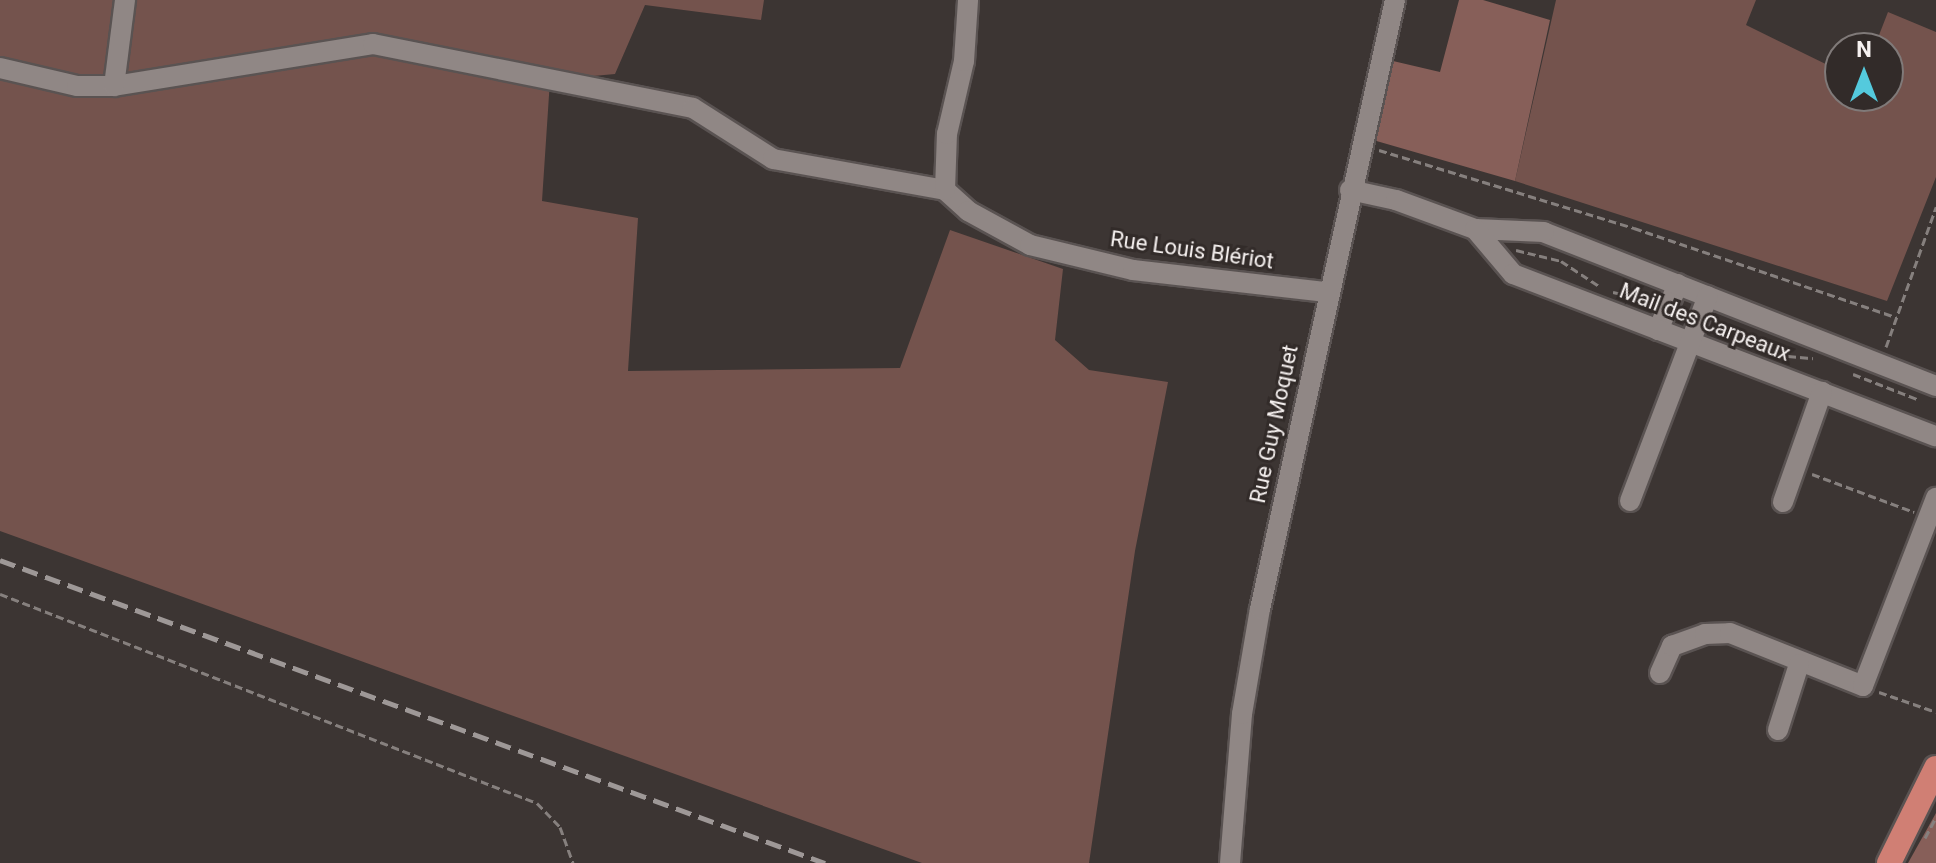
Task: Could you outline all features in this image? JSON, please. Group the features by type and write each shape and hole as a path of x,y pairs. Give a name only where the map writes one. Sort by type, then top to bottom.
{"main road":[{"path":"1889,863 1936,768"}],"street":[{"path":"114,86 125,0"},
{"path":"945,190 947,134 964,61 968,0"},
{"name":"Rue Guy Moquet","path":"1230,863 1242,714 1327,292 1395,0"},
{"name":"Rue Louis Blériot","path":"0,68 77,86 114,86 373,44 693,108 773,159 945,190 968,211 1030,245 1133,270 1327,292"},
{"name":"Mail des Carpeaux","path":"1350,190 1396,200 1475,229 1544,232 1936,386"},
{"name":"Mail des Carpeaux","path":"1475,229 1513,274 1936,436"},
{"path":"1658,330 1678,284"},
{"path":"1630,501 1708,296"},
{"path":"1783,502 1822,392"},
{"path":"1660,673 1672,646 1705,634 1730,633 1799,664 1863,686 1936,498"},
{"path":"1778,730 1799,664"}],"path":[{"path":"1361,144 1634,228 1896,317"},
{"path":"1880,363 1936,207"},
{"path":"1795,467 1928,518"},
{"path":"0,594 537,803 560,827 573,863"},
{"path":"1863,686 1936,712"}],"shaded area":[{"path":"0,0 764,0 761,20 645,5 615,74 550,80 542,201 638,218 628,371 900,368 950,230 1063,269 1055,340 1089,370 1168,382 1135,551 1089,863 922,863 0,531"},
{"path":"1459,0 1483,0 1550,20 1515,181 1373,140 1393,61 1440,72"},
{"path":"1556,0 1756,0 1746,25 1824,63 1824,112 1904,112 1904,32 1880,32 1888,12 1936,32 1936,177 1887,301 1515,181"},
{"path":"1936,813 1936,863 1908,863"}],"railway":[{"path":"0,560 825,863"}]}
